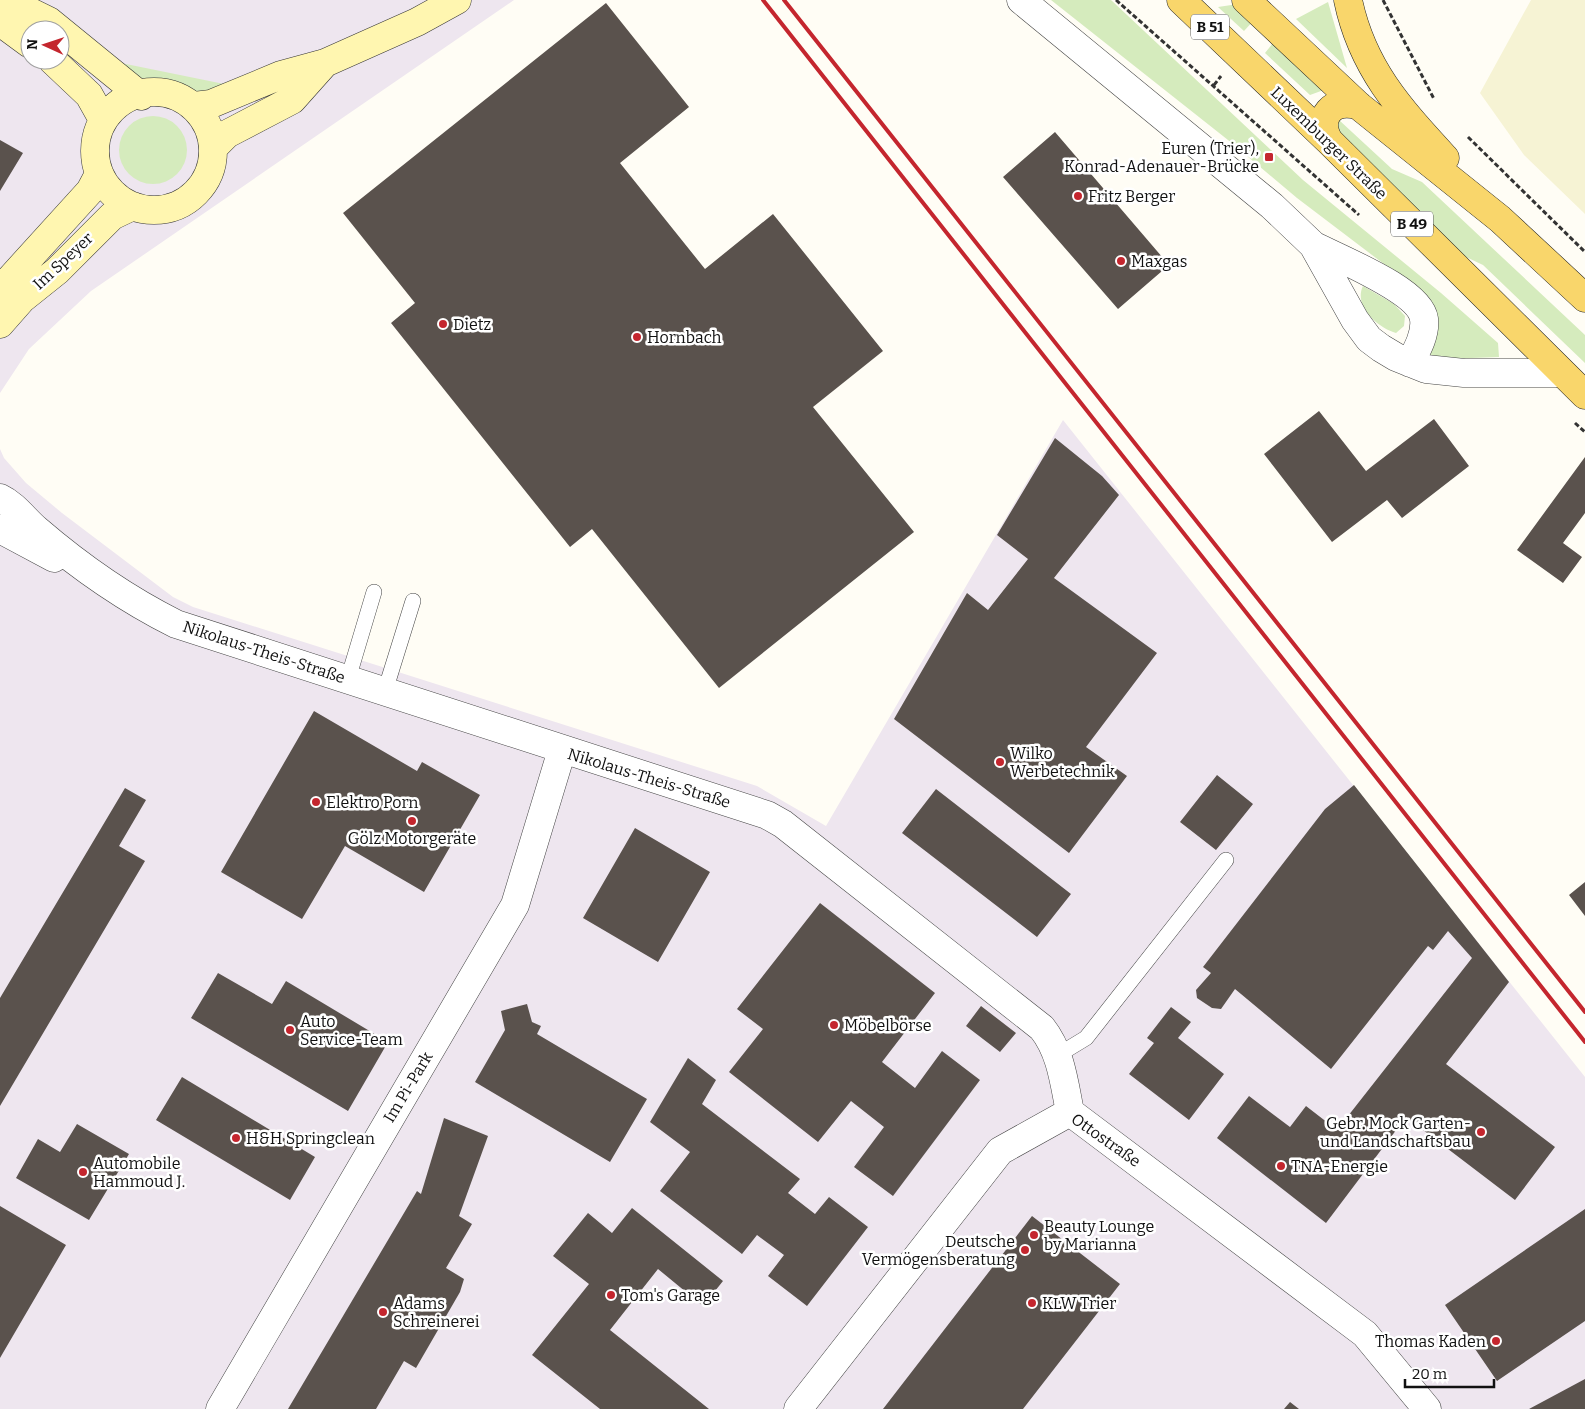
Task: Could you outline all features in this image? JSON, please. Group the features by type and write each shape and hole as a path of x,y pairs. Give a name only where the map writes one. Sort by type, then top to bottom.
{"main road":[{"name":"Luxemburger Straße","path":"1181,0 1329,141 1560,373 1585,395"},
{"name":"B 51","path":"1246,0 1359,106"},
{"path":"1348,0 1355,27 1368,59 1396,104 1500,219"},
{"path":"1329,141 1324,134 1324,125 1325,116 1331,109 1340,104 1350,103 1359,106 1500,219 1585,298"}],"street":[{"path":"6,0 49,20 141,96"},
{"path":"194,106 208,127 213,148 204,180 198,191 188,200 168,209 156,210 133,206 115,197 99,174 96,147 103,120 119,104 141,96 169,95 194,106 211,104 281,75 326,63 417,22 457,0"},
{"path":"1021,0 1272,206 1313,245 1355,320 1369,338 1396,357 1426,369 1450,372 1560,373"},
{"path":"0,22 20,37"},
{"path":"213,148 227,134 292,100 326,63"},
{"path":"62,70 88,95 103,120"},
{"name":"Im Speyer","path":"0,290 90,191 99,174"},
{"name":"Im Speyer","path":"0,324 22,299 57,271 112,216 133,206"},
{"path":"1313,245 1384,280 1405,293 1419,306 1424,317 1424,329 1410,363"},
{"name":"Nikolaus-Theis-Straße","path":"2,495 37,530 120,593"},
{"name":"Nikolaus-Theis-Straße","path":"0,529 176,624 768,815 783,824 1042,1028 1052,1040 1058,1055 1070,1112"},
{"name":"Im Pi-Park","path":"220,1409 515,905 562,750"},
{"name":"Ottostraße","path":"798,1409 1000,1151 1070,1112 1365,1334 1427,1409"}],"lane":[{"path":"348,679 374,592"},
{"path":"385,691 412,601"},
{"path":"1058,1055 1086,1038 1226,860"}],"path":[{"path":"1116,0 1361,217"},
{"path":"1383,0 1438,108"},
{"path":"1466,135 1585,252"},
{"path":"1572,420 1585,432"}],"shaded area":[{"path":"0,0 514,0 91,291 29,349 0,393"},
{"path":"1531,0 1585,0 1585,214 1524,155 1480,93"},
{"path":"1063,420 1585,1077 1585,1409 0,1409 0,449 4,458 26,483 62,513 173,597 193,607 757,786 826,826"}],"green space":[{"path":"1051,0 1111,0 1303,180 1441,293 1498,343 1499,357 1444,359 1428,355 1401,277 1297,198 1228,140"},
{"path":"1328,2 1347,68 1296,19"},
{"path":"1238,4 1255,19 1244,31 1218,7"},
{"path":"1277,38 1332,87 1310,95 1265,53"},
{"path":"121,63 229,85 202,93 167,81 145,80 131,76"},
{"path":"146,116 160,116 172,121 182,131 187,143 187,157 182,169 172,179 160,184 146,184 134,179 124,169 119,157 119,143 124,131 134,121"},
{"path":"1339,120 1392,169 1422,182 1585,335 1585,363 1483,265 1464,256 1333,126"},
{"path":"1363,286 1394,304 1405,316 1404,326 1396,333 1375,321 1364,308 1361,301"}],"building":[{"name":"Hornbach","path":"606,3 689,107 620,163 705,269 773,214 883,351 813,407 914,532 719,688 592,529 570,547 391,323 415,303 343,213"},
{"path":"1055,132 1169,265 1118,309 1003,177"},
{"path":"0,140 23,153 0,191"},
{"path":"1319,411 1366,471 1434,419 1469,466 1402,518 1387,500 1332,542 1264,454"},
{"path":"1055,438 1102,476 1119,495 1054,578 1157,653 1086,747 1127,776 1069,853 894,719 967,593 988,610 1028,559 997,535"},
{"path":"1585,457 1585,513 1563,543 1582,557 1563,583 1517,550"},
{"name":"Elektro Porn","path":"314,711 417,771 422,762 480,795 424,892 345,846 302,919 221,872"},
{"path":"1217,775 1253,804 1216,850 1180,822"},
{"path":"1354,785 1509,982 1446,1064 1555,1147 1515,1200 1406,1117 1326,1223 1217,1138 1249,1096 1290,1127 1306,1106 1337,1130 1472,958 1448,931 1433,950 1428,946 1331,1069 1235,989 1221,1009 1212,1008 1197,998 1196,990 1211,973 1203,967 1325,809"},
{"path":"125,788 146,800 119,846 145,861 0,1106 0,998"},
{"path":"936,789 1071,894 1037,937 902,833"},
{"path":"635,828 710,872 658,962 583,918"},
{"path":"1585,882 1585,916 1569,895"},
{"name":"Möbelbörse","path":"820,903 935,993 882,1062 915,1088 942,1051 980,1080 893,1196 854,1167 884,1127 851,1101 818,1142 729,1072 763,1029 737,1009"},
{"name":"Auto Service-Team","path":"218,973 272,1004 286,981 388,1042 348,1111 191,1018"},
{"path":"527,1004 532,1022 541,1026 537,1034 647,1099 610,1162 475,1082 505,1030 501,1011"},
{"path":"981,1006 1016,1033 1000,1052 966,1026"},
{"path":"1171,1007 1191,1022 1178,1038 1224,1074 1189,1120 1129,1074 1154,1043 1147,1038"},
{"path":"688,1058 716,1080 702,1104 800,1179 788,1193 815,1214 829,1197 868,1227 807,1306 768,1276 784,1255 757,1235 742,1254 660,1191 690,1152 650,1122"},
{"name":"H&H Springclean","path":"182,1077 315,1157 290,1200 156,1120"},
{"name":"Adams Schreinerei","path":"444,1118 488,1136 459,1216 472,1224 446,1268 464,1279 460,1292 416,1368 404,1361 376,1409 288,1409 417,1191 421,1194"},
{"name":"Automobile Hammoud J.","path":"77,1124 129,1154 89,1220 16,1178 38,1139 60,1152"},
{"path":"0,1206 66,1245 0,1358"},
{"path":"632,1208 723,1281 703,1306 658,1269 610,1330 709,1409 600,1409 532,1355 589,1284 553,1256 588,1213 612,1233"},
{"path":"1585,1209 1585,1321 1497,1381 1445,1305"},
{"path":"1032,1216 1120,1284 1023,1409 883,1409"},
{"path":"1585,1379 1585,1409 1529,1409"},
{"path":"1290,1402 1299,1409 1284,1409"}],"railway":[{"path":"763,0 1585,1042"},
{"path":"784,0 1585,1012"}],"place":[{"name":"Euren (Trier), Konrad-Adenauer-Brücke","path":"1269,157"},
{"name":"Fritz Berger","path":"1078,196"},
{"name":"Maxgas","path":"1121,261"},
{"name":"Dietz","path":"443,324"},
{"name":"Hornbach","path":"637,337"},
{"name":"Wilko Werbetechnik","path":"1000,762"},
{"name":"Elektro Porn","path":"316,802"},
{"name":"Gölz Motorgeräte","path":"412,821"},
{"name":"Möbelbörse","path":"834,1025"},
{"name":"Auto Service-Team","path":"290,1030"},
{"name":"Gebr. Mock Garten- und Landschaftsbau","path":"1481,1132"},
{"name":"H&H Springclean","path":"236,1138"},
{"name":"TNA-Energie","path":"1281,1166"},
{"name":"Automobile Hammoud J.","path":"83,1172"},
{"name":"Beauty Lounge by Marianna","path":"1034,1235"},
{"name":"Deutsche Vermögensberatung","path":"1025,1250"},
{"name":"Tom's Garage","path":"611,1295"},
{"name":"KLW Trier","path":"1032,1303"},
{"name":"Adams Schreinerei","path":"383,1312"},
{"name":"Thomas Kaden","path":"1496,1341"}]}
